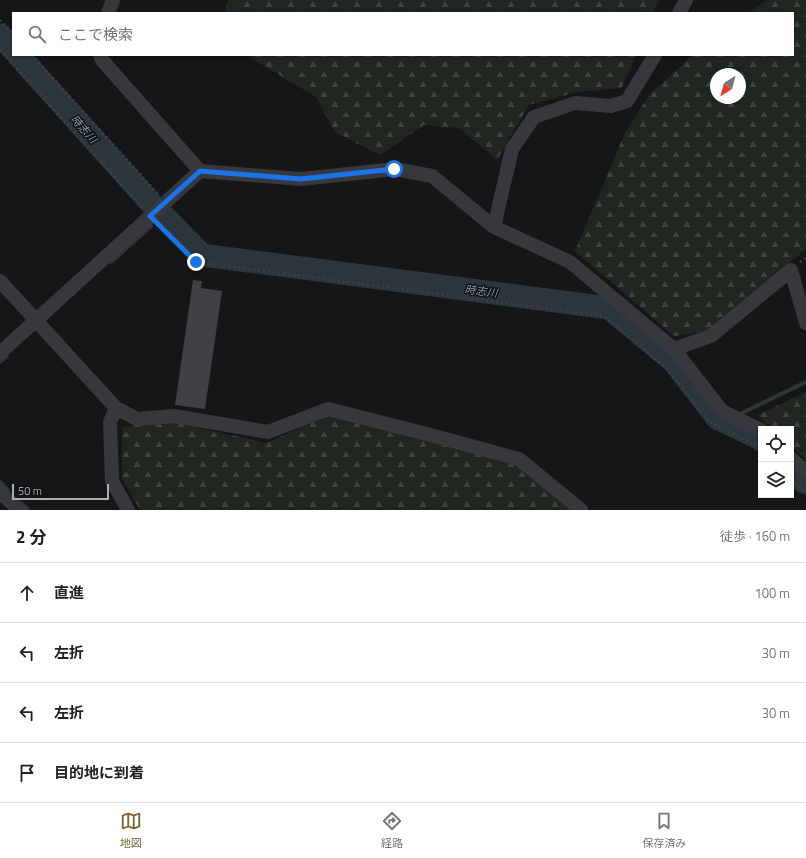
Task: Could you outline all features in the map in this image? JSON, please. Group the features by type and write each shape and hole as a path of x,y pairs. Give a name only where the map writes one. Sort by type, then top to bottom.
{"street":[{"path":"108,12 113,0"},
{"path":"680,12 686,0"},
{"path":"100,56 102,60 200,171 301,179 394,169 432,176 494,228 570,262 674,349 722,411 758,429"},
{"path":"494,228 512,149 534,117 575,103 611,106 627,101 654,56"},
{"path":"0,353 200,171"},
{"path":"674,349 711,336 791,270 806,323"},
{"path":"0,281 116,408 137,419 174,416 268,432 328,408 519,459 581,510"},
{"path":"116,408 110,422 112,481 128,510"},
{"path":"794,461 806,472"},
{"path":"0,492 19,510"}],"path":[{"path":"0,20 12,33"},
{"path":"0,50 150,216 196,262 604,316 667,369 711,423 758,447"},
{"path":"33,56 165,203"},
{"path":"794,483 806,490"}],"green space":[{"path":"228,0 659,0 653,12 225,12"},
{"path":"766,0 806,0 806,249 708,331 674,336 575,251 624,135 649,95 692,56 794,56 794,12 749,12"},
{"path":"248,56 636,56 622,88 578,92 529,105 497,160 459,128 424,125 380,155 335,132 316,97"},
{"path":"806,392 806,460 794,449 794,426 769,426 758,415"},
{"path":"329,414 513,462 582,510 140,510 122,479 122,427 171,422 267,443"}],"building":[{"path":"193,280 202,281 201,288 222,291 205,409 175,405"}],"waterway":[{"name":"時志川","path":"0,35 12,48"},
{"name":"時志川","path":"19,56 150,202"},
{"name":"時志川","path":"166,218 202,255 609,308 674,362 717,418 758,438"},
{"path":"111,262 151,226"},
{"path":"0,362 7,356"},
{"path":"742,413 806,382"},
{"name":"時志川","path":"794,473 806,483"},
{"path":"0,482 8,490"},
{"path":"21,503 28,510"}],"route":[{"path":"196,262 150,216 200,171 301,179 394,169"}]}
